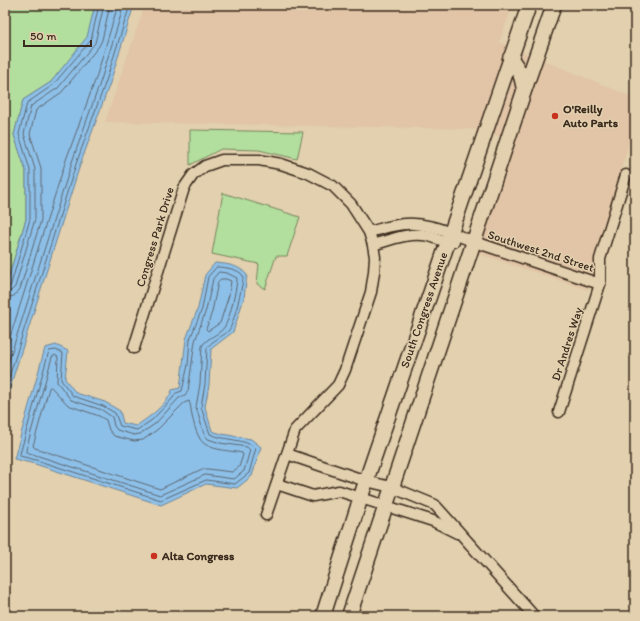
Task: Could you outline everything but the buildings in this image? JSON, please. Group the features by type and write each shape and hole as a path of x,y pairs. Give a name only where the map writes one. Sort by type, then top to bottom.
{"main road":[{"name":"South Congress Avenue","path":"323,616 360,498 529,5"},
{"name":"South Congress Avenue","path":"349,616 524,90 554,5"},
{"path":"510,58 517,65 522,76 524,90"}],"street":[{"name":"Congress Park Drive","path":"134,348 184,188 193,175 205,166 222,160 258,160 281,164 308,173 333,186 352,204 369,232 373,245 375,257 371,292 345,370 338,385 295,430 266,514"},
{"name":"Dr Andres Way","path":"559,412 600,284 600,259 626,175"},
{"path":"369,232 394,225 413,224 438,228 448,238"},
{"path":"373,245 397,237 414,234 448,238"},
{"name":"Southwest 2nd Street","path":"448,238 474,242 600,284"},
{"path":"287,454 366,481 391,487 435,505 534,616"},
{"path":"276,484 313,496 339,491 433,521 461,535"}],"shaded area":[{"path":"145,5 513,5 499,42 635,98 635,120 588,290 477,253 514,140 471,129 105,122"}],"green space":[{"path":"5,5 95,5 88,37 51,82 23,100 14,135 26,171 26,219 5,289"},
{"path":"190,130 303,132 297,159 259,150 221,149 190,165"},
{"path":"223,193 300,217 287,256 276,256 265,289 257,284 259,264 212,254"}],"water":[{"path":"95,5 134,5 110,83 80,165 5,403 5,289 26,219 26,171 14,135 23,100 51,82 87,37"},
{"path":"215,263 237,267 247,275 244,298 233,332 211,349 209,385 205,407 212,431 251,439 261,447 252,476 237,488 206,484 161,505 35,464 14,459 45,348 56,345 68,351 65,379 76,393 105,402 120,411 123,423 136,426 152,415 162,405 172,390 180,388 186,339 198,308 205,275"}],"place":[{"name":"O'Reilly Auto Parts","path":"555,116"},
{"name":"Alta Congress","path":"154,556"}]}
